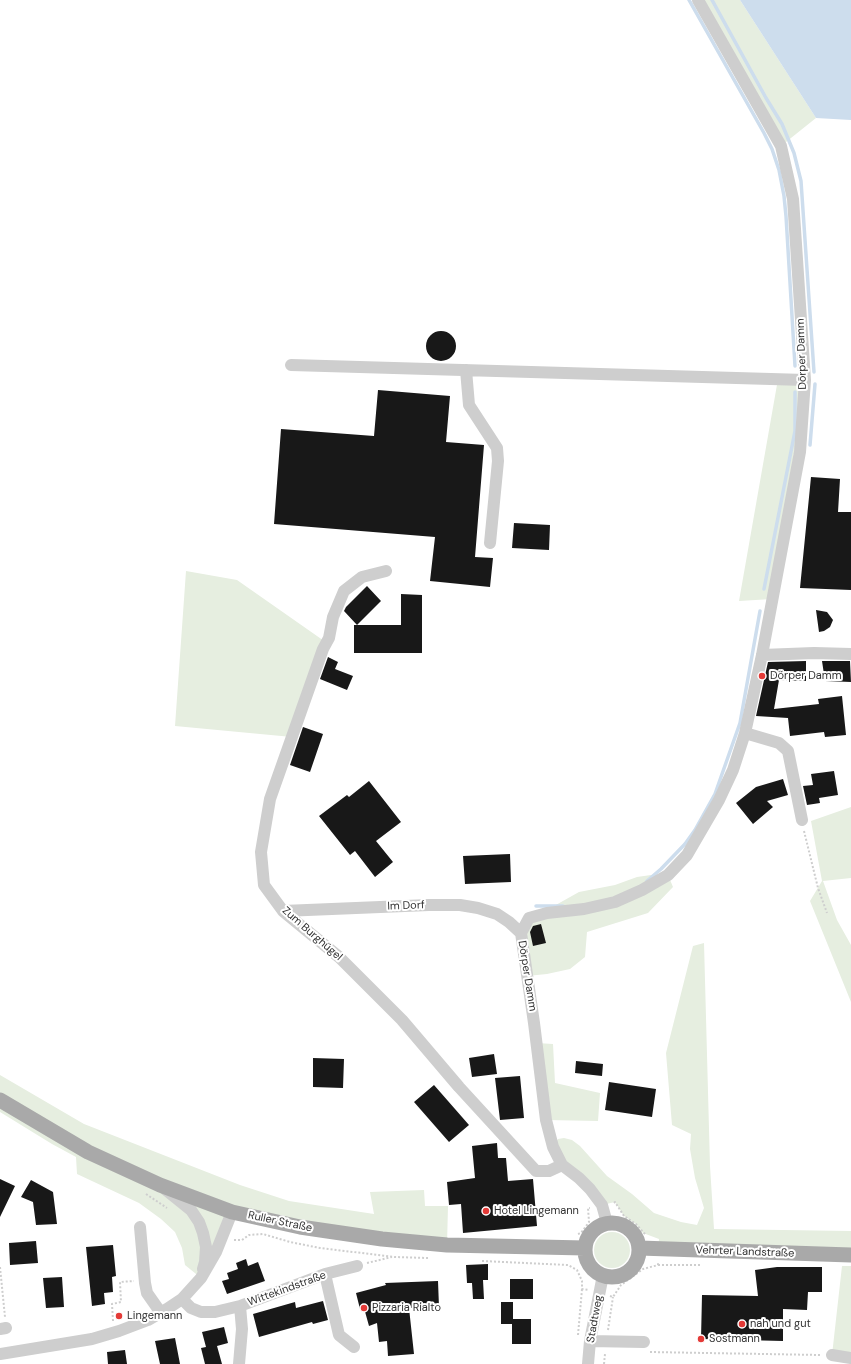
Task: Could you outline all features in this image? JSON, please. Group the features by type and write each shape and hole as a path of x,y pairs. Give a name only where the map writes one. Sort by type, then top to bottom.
{"main road":[{"name":"Ruller Straße","path":"0,1100 88,1152 160,1185 232,1212 300,1227 382,1239 447,1245 585,1248"},
{"path":"608,1223 620,1224 627,1227 637,1239 639,1248 638,1258 633,1266 627,1272 618,1276 609,1276 598,1273 589,1264 586,1258 586,1241 591,1233 597,1227 608,1223"},
{"name":"Vehrter Landstraße","path":"639,1248 851,1255"}],"street":[{"name":"Dörper Damm","path":"608,1223 602,1204 579,1178 562,1165 553,1147 546,1120 521,933 529,918 547,913 584,909 615,902 642,890 668,874 687,855 719,800 733,770 745,733 762,655 800,452 805,380 793,199 781,146 698,0"},
{"path":"291,365 805,380"},
{"path":"466,370 469,405 497,448 498,461 490,542"},
{"name":"Zum Burghügel","path":"386,571 362,577 344,591 333,617 329,638 323,649 270,799 261,852 264,885 283,911 339,957 372,988 402,1020 459,1087 536,1171 549,1171 562,1165"},
{"path":"762,655 814,653 851,654"},
{"path":"745,733 779,743 788,751 802,820"},
{"name":"Im Dorf","path":"283,911 460,905 478,908 497,914 521,933"},
{"path":"160,1185 191,1210 199,1222 206,1247 205,1262 201,1278"},
{"path":"0,1354 92,1339 114,1333 148,1320 161,1313 182,1299 201,1278 216,1252 232,1212"},
{"path":"140,1227 147,1293 161,1313"},
{"name":"Wittekindstraße","path":"182,1299 191,1308 202,1312 215,1312 240,1306 325,1274 357,1266"},
{"path":"325,1274 339,1335 354,1347"},
{"name":"Stadtweg","path":"588,1364 590,1341 604,1275"},
{"path":"239,1364 242,1329 240,1306"},
{"path":"590,1341 644,1347"},
{"path":"832,1355 851,1358"}],"path":[{"path":"802,820 818,888 827,914"},
{"path":"578,1338 582,1281 577,1270 568,1265 568,1236 581,1233 588,1222 588,1208 615,1202 624,1216 636,1224 643,1233 648,1235"},
{"path":"582,1289 613,1297 621,1285 643,1269 658,1265 658,1249"},
{"path":"357,1266 395,1257"},
{"path":"0,1267 3,1329"},
{"path":"114,1333 112,1304 121,1302 120,1282 145,1280"},
{"path":"644,1347 782,1356 832,1355"}],"shaded area":[{"path":"698,0 740,0 816,118 781,146"},
{"path":"778,379 805,380 772,599 739,601"},
{"path":"186,571 237,580 327,643 292,737 175,726"},
{"path":"851,807 851,878 823,881 837,920 851,945 851,1002 810,901 822,881 811,821"},
{"path":"668,875 673,887 648,913 587,932 585,957 570,969 547,974 527,976 521,933 529,918 579,892 615,885 637,877"},
{"path":"704,943 710,1166 714,1229 851,1231 851,1255 658,1249 659,1239 643,1233 636,1224 624,1216 615,1202 602,1205 553,1147 558,1139 564,1138 572,1140 580,1146 607,1176 632,1194 654,1213 681,1222 697,1225 704,1208 695,1178 690,1149 691,1134 672,1125 666,1053 693,946"},
{"path":"537,1043 553,1044 555,1083 600,1093 598,1121 546,1120"},
{"path":"0,1075 84,1124 240,1185 289,1201 374,1214 370,1192 424,1190 425,1206 448,1206 447,1245 232,1212 201,1278 185,1265 182,1248 175,1232 161,1219 139,1203 77,1174 76,1157 0,1112"},
{"path":"616,1232 625,1237 629,1243 629,1257 625,1263 616,1268 608,1268 599,1263 595,1257 594,1246 599,1237 605,1233"},
{"path":"842,1266 851,1266 851,1358 832,1355"}],"water":[{"path":"740,0 851,0 851,120 816,118"}],"building":[{"path":"441,331 451,336 456,346 451,356 441,361 431,356 426,346 431,336"},
{"path":"378,390 450,396 446,442 484,445 475,557 493,558 490,587 430,581 435,537 274,524 281,429 374,436"},
{"path":"811,477 840,479 838,512 851,512 851,590 800,588"},
{"path":"514,523 550,525 549,550 512,548"},
{"path":"367,586 381,601 357,625 344,611 346,607"},
{"path":"401,594 422,595 422,653 354,653 354,625 401,625"},
{"path":"816,610 827,612 833,620 830,627 824,631 819,632"},
{"path":"328,657 338,662 335,669 353,676 347,690 320,679"},
{"path":"806,661 806,681 779,680 774,709 819,704 818,699 842,696 846,735 825,737 824,732 790,736 788,718 756,716 768,662"},
{"path":"822,661 850,661 851,682 825,681"},
{"path":"303,727 323,734 310,772 290,765"},
{"path":"834,771 838,795 819,798 820,803 807,805 803,786 813,785 811,774"},
{"path":"783,779 788,795 767,801 773,807 753,824 736,803 756,787"},
{"path":"369,781 401,822 376,841 393,862 375,877 355,851 350,855 319,816 347,795 349,797"},
{"path":"510,854 511,882 465,884 463,856"},
{"path":"541,924 546,943 533,946 530,932 533,926"},
{"path":"494,1054 497,1074 472,1077 469,1058"},
{"path":"313,1058 344,1059 343,1088 313,1087"},
{"path":"576,1061 603,1064 602,1076 575,1073"},
{"path":"520,1076 524,1118 500,1120 495,1078"},
{"path":"609,1082 656,1089 652,1117 605,1110"},
{"path":"434,1085 469,1125 449,1142 414,1102"},
{"path":"497,1143 498,1158 506,1158 508,1181 533,1179 537,1226 463,1233 461,1204 449,1205 447,1182 475,1178 472,1146"},
{"path":"0,1179 15,1186 0,1217"},
{"path":"31,1180 53,1192 57,1224 36,1225 33,1202 21,1197"},
{"path":"36,1241 38,1263 10,1265 9,1243"},
{"path":"113,1245 116,1276 112,1277 113,1292 104,1293 105,1304 92,1306 86,1247"},
{"path":"246,1259 248,1266 258,1262 265,1281 227,1294 222,1281 229,1279 227,1273 238,1269 236,1263"},
{"path":"488,1264 488,1280 483,1280 484,1299 473,1299 472,1283 467,1283 466,1265"},
{"name":"nah und gut","path":"777,1267 822,1267 822,1292 808,1292 807,1310 783,1309 783,1341 701,1339 702,1295 758,1296 755,1270"},
{"path":"62,1277 64,1307 46,1308 43,1278"},
{"path":"510,1279 533,1279 533,1299 510,1299"},
{"path":"438,1281 439,1307 409,1308 414,1354 388,1356 387,1341 379,1342 377,1323 369,1326 364,1308 360,1309 356,1293 386,1285 385,1283"},
{"path":"323,1301 328,1320 313,1324 312,1322 259,1337 253,1314 295,1302 296,1308"},
{"path":"501,1302 513,1302 513,1319 531,1319 531,1344 512,1344 512,1324 501,1324"},
{"path":"224,1327 228,1343 217,1346 222,1364 205,1364 201,1348 206,1347 202,1332"},
{"path":"175,1338 180,1364 160,1364 155,1341"},
{"path":"125,1350 127,1364 108,1364 107,1352"}],"waterway":[{"path":"689,0 764,133 772,149 779,170 786,216 795,366"},
{"path":"712,0 782,124 794,153 801,181 814,372"},
{"path":"810,445 815,384"},
{"path":"764,589 795,431 795,392"},
{"path":"647,881 685,844 695,830 715,794 740,723 760,611"},
{"path":"536,906 563,906"}],"place":[{"name":"Dörper Damm","path":"762,676"},
{"name":"Hotel Lingemann","path":"486,1211"},
{"name":"Pizzaria Rialto","path":"364,1308"},
{"name":"Lingemann","path":"119,1316"},
{"name":"nah und gut","path":"742,1324"},
{"name":"Sostmann","path":"701,1339"}]}
